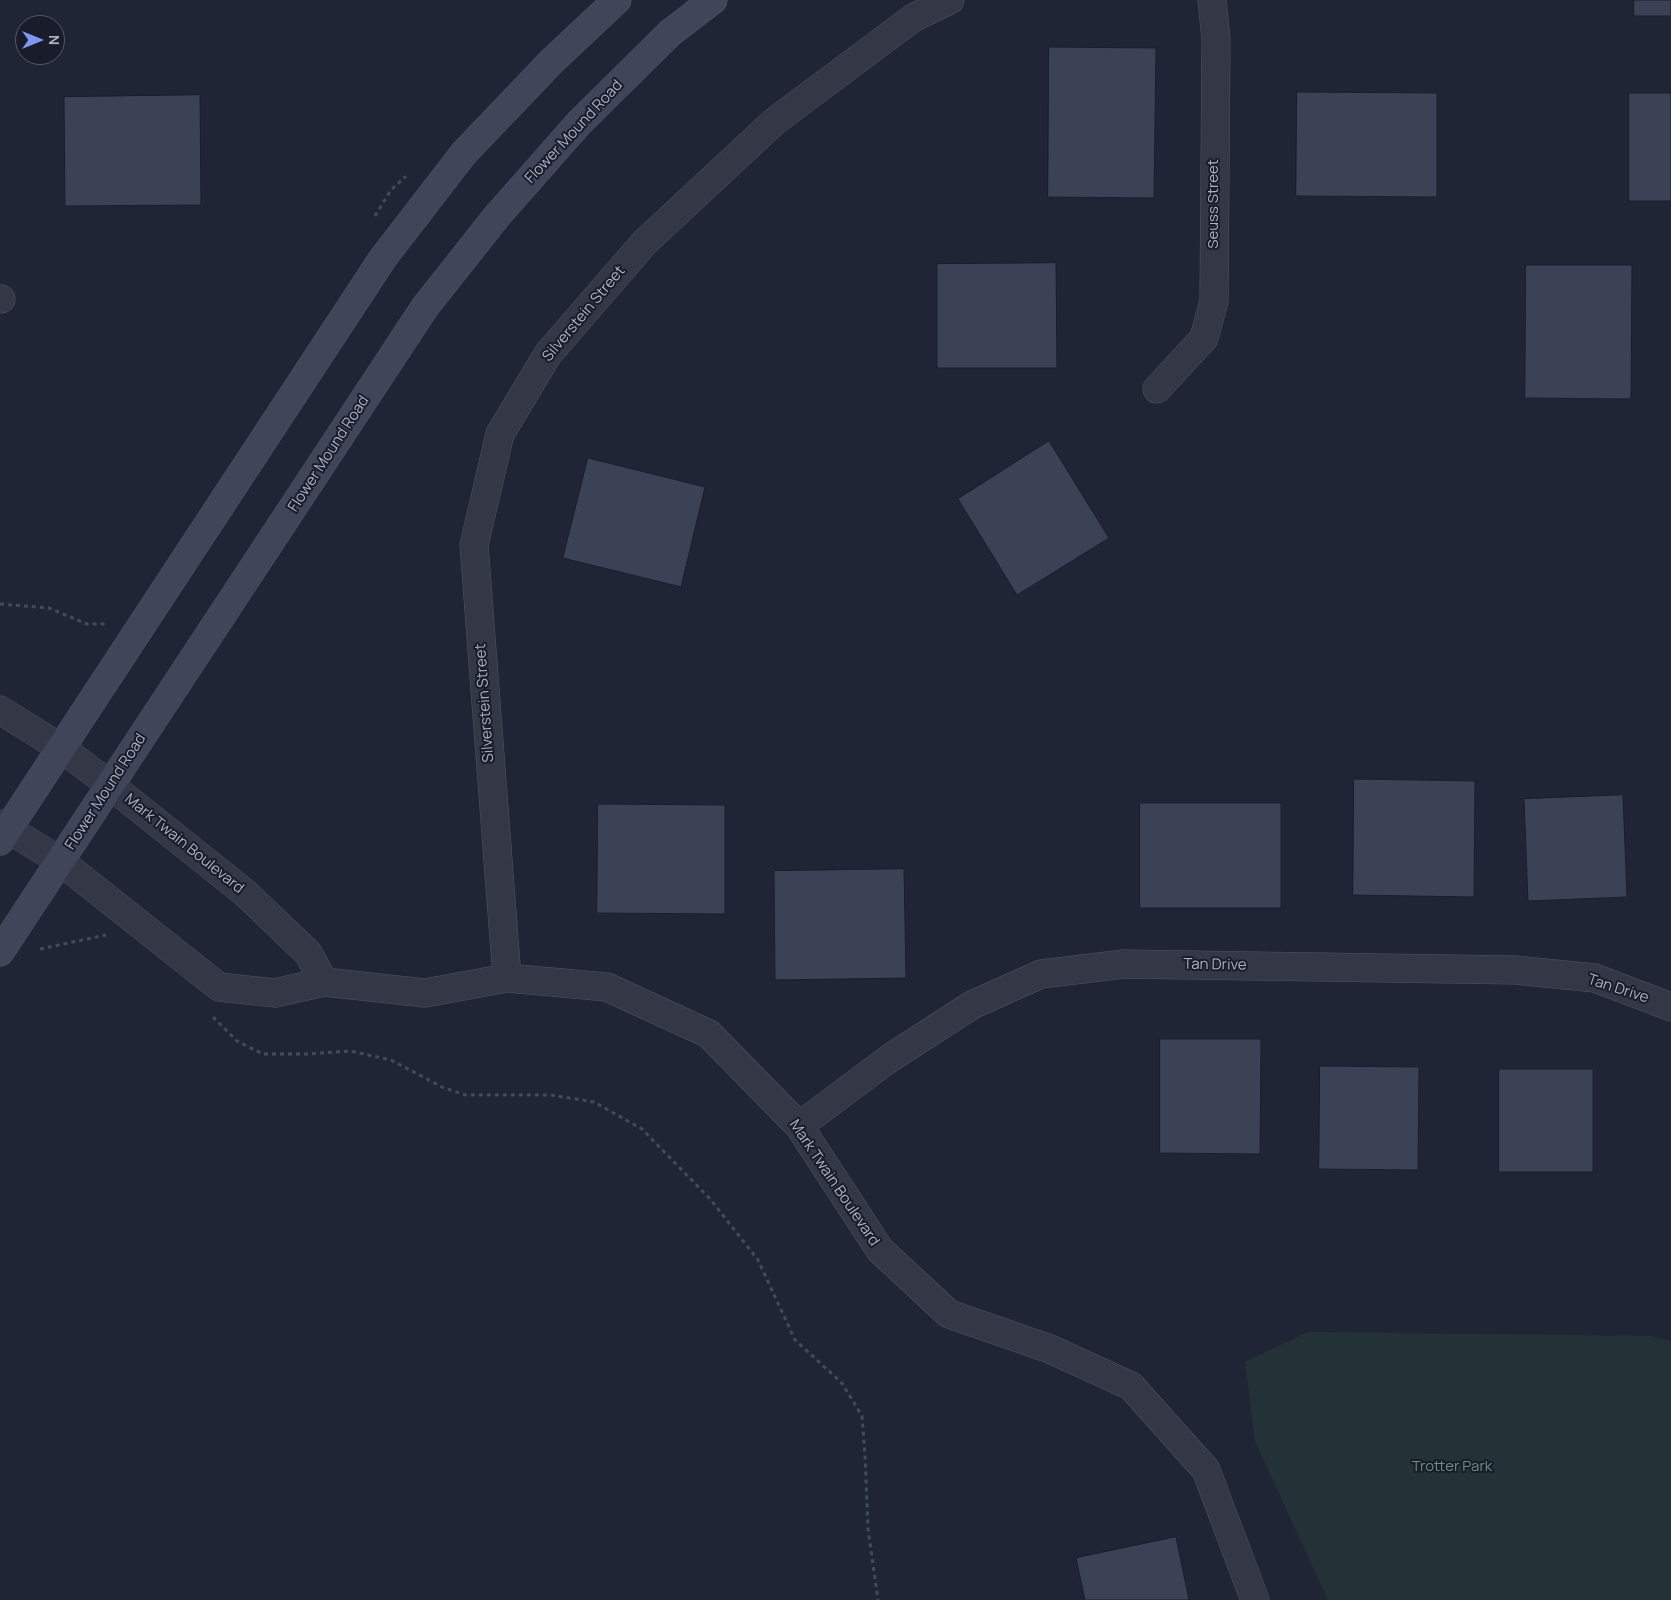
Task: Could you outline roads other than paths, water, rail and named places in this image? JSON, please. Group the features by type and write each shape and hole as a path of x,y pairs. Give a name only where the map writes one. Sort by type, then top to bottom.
{"main road":[{"path":"3,831 61,748 383,258 464,153 552,61 617,0"},
{"name":"Flower Mound Road","path":"0,952 425,307 497,216 579,122 670,34 712,0"}],"street":[{"name":"Silverstein Street","path":"507,978 474,546 500,434 548,354 644,243 775,121 913,18 950,0"},
{"name":"Seuss Street","path":"1157,389 1204,338 1214,301 1216,39 1212,0"},
{"name":"Mark Twain Boulevard","path":"0,710 61,748 110,784 244,892 308,953 324,982"},
{"path":"3,831 60,861"},
{"name":"Mark Twain Boulevard","path":"60,861 219,986 275,993 324,982 424,993 507,978 607,986 709,1034 800,1126 880,1250 949,1314 1050,1349 1132,1386 1206,1470 1255,1600"},
{"name":"Tan Drive","path":"800,1126 890,1058 972,1005 1041,974 1124,964 1515,970 1595,978 1671,1007"}],"park label":[{"name":"Trotter Park","path":"1452,1467"}]}
